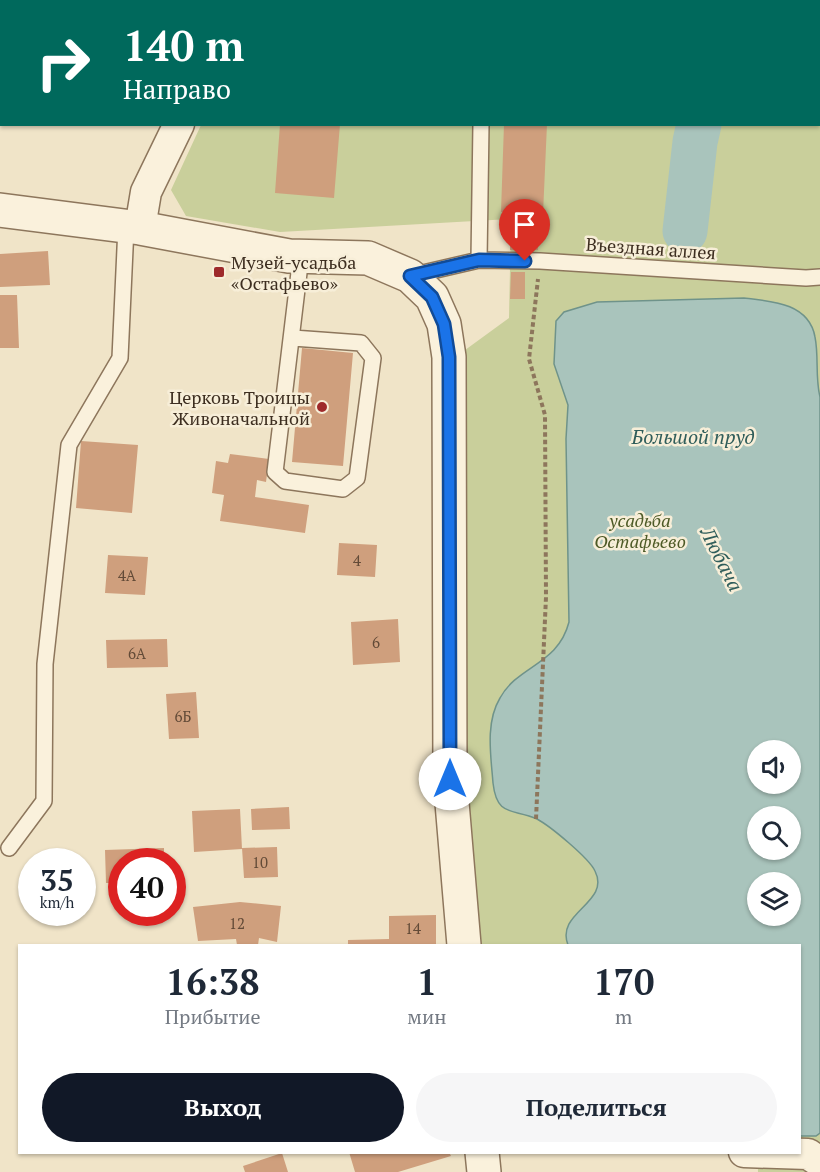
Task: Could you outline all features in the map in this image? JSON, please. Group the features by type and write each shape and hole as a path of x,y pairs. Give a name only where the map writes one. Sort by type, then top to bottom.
{"street":[{"path":"133,227 146,192 178,126"},
{"path":"0,210 133,227 290,256 368,258 410,276 432,297 444,324 449,357 450,779 464,944"},
{"path":"482,1154 484,1172"},
{"path":"801,1154 808,1154 820,1162"}],"lane":[{"path":"479,260 481,126"},
{"path":"9,848 44,801 45,664 69,446 120,358 133,227"},
{"path":"292,338 361,343 373,358 357,478 343,489 285,481 275,472 301,256"},
{"name":"Въездная аллея","path":"410,276 479,260 540,261 820,277"}],"path":[{"path":"536,819 546,597 545,415 529,359 540,261"}],"green space":[{"name":"усадьба Остафьево","path":"201,126 820,126 820,1172 758,1172 757,1154 801,1154 801,944 477,944 466,860 461,353 509,318 511,219 280,232 186,216 171,190"}],"water":[{"name":"Большой пруд","path":"744,298 777,303 797,311 805,317 815,337 820,397 820,1133 816,1136 801,1136 801,944 568,944 566,934 569,924 596,891 598,882 595,871 551,828 537,819 502,807 495,794 490,740 495,708 508,687 517,678 556,647 564,636 569,622 566,439 568,405 554,364 556,321 564,312 597,302"}],"building":[{"path":"280,126 340,126 334,198 275,193"},
{"path":"504,126 547,126 543,214 501,212"},
{"path":"538,218 538,250 510,250 511,219"},
{"path":"48,251 50,285 0,287 0,254"},
{"path":"511,272 525,272 525,299 510,299"},
{"path":"0,295 17,295 19,348 0,348"},
{"name":"Церковь Троицы Живоначальной","path":"302,348 353,353 343,466 292,462"},
{"path":"81,441 138,445 132,513 76,508"},
{"path":"230,454 269,459 266,482 257,480 255,497 309,505 305,533 220,521 224,495 212,493 216,461 228,463"},
{"path":"339,543 377,545 375,577 337,575"},
{"path":"108,555 148,557 145,595 105,593"},
{"path":"398,619 400,662 353,665 351,622"},
{"path":"167,639 168,667 107,668 106,640"},
{"path":"196,692 199,738 169,739 166,694"},
{"path":"289,807 290,829 252,830 251,809"},
{"path":"240,809 242,849 194,852 192,811"},
{"path":"277,847 278,877 244,878 242,848"},
{"path":"105,850 108,850 108,883 106,883"},
{"path":"240,902 281,906 277,942 259,938 258,944 237,944 236,939 198,941 193,907"},
{"path":"436,915 436,944 348,944 348,940 389,939 389,916"},
{"path":"282,1154 288,1172 245,1172 243,1166"},
{"path":"350,1154 450,1154 451,1156 398,1172 355,1172"}],"waterway":[{"name":"Любача","path":"685,231 699,126"}],"place":[{"name":"Музей-усадьба «Остафьево»","path":"219,272"},
{"name":"Церковь Троицы Живоначальной","path":"322,407"}],"route":[{"path":"450,779 449,357 444,324 432,297 410,276 479,260 525,261"}]}
